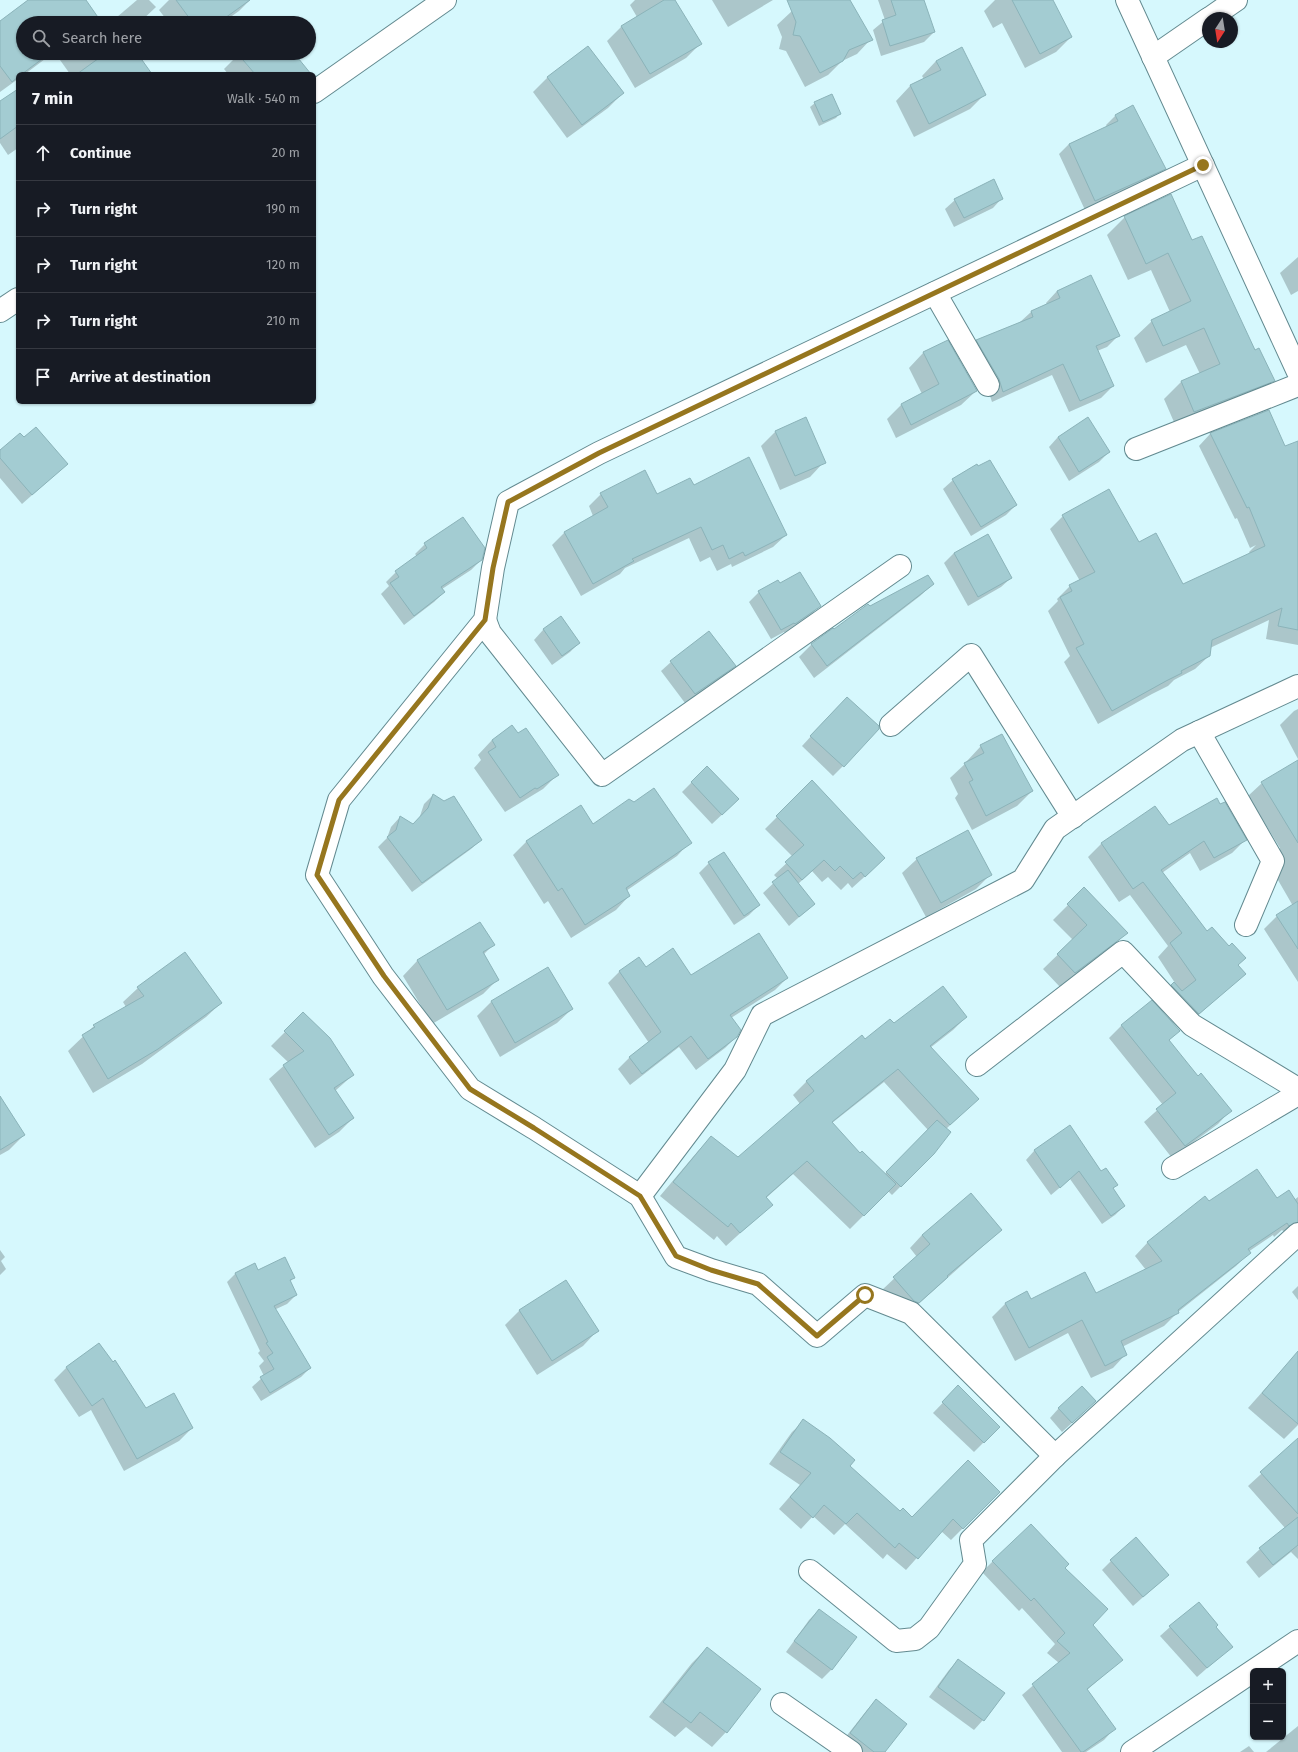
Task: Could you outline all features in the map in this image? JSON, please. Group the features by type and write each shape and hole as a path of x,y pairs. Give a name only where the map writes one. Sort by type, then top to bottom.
{"main road":[{"path":"316,91 445,0"},
{"path":"1127,0 1298,372"},
{"path":"1219,12 1236,0"},
{"path":"1153,57 1202,24"},
{"path":"900,566 602,775 490,633 485,620 493,568 508,502 599,453 1203,165"},
{"path":"935,293 988,385"},
{"path":"0,311 16,300"},
{"path":"1136,449 1298,386"},
{"path":"485,620 339,800 317,875 384,976 470,1089 640,1196 676,1256 711,1270 758,1284 817,1336 865,1295 911,1313 1055,1456"},
{"path":"892,725 971,655 1073,817"},
{"path":"640,1196 735,1070 762,1015 1023,880 1055,829 1182,740 1298,686"},
{"path":"1199,732 1272,861 1246,925"},
{"path":"977,1065 1124,952 1192,1025 1298,1089"},
{"path":"1173,1168 1298,1094"},
{"path":"810,1571 896,1641 915,1638 929,1628 975,1564 971,1540 1055,1456 1298,1234"},
{"path":"1132,1752 1298,1641"},
{"path":"782,1704 850,1752"}],"building":[{"path":"28,0 86,0 97,16 16,16 16,60 41,60 25,72 16,72 16,79 12,82 0,66 0,21"},
{"path":"176,0 250,0 228,16 188,16"},
{"path":"664,0 675,0 702,44 650,74 621,26"},
{"path":"787,0 850,0 873,40 849,50 843,61 820,73 800,36 793,35 796,22"},
{"path":"891,0 924,0 935,32 890,46 882,20 896,15"},
{"path":"1012,0 1053,0 1072,37 1040,54"},
{"path":"588,46 624,93 582,125 547,77"},
{"path":"962,47 986,95 929,124 910,85 941,70 936,61"},
{"path":"96,60 142,60 151,72 80,72"},
{"path":"243,60 300,60 309,72 253,72"},
{"path":"16,90 16,127 0,139 0,101"},
{"path":"832,94 841,114 823,122 814,102"},
{"path":"1133,105 1166,169 1095,201 1069,144 1118,121 1115,115"},
{"path":"994,179 1003,199 964,218 954,199"},
{"path":"1171,194 1192,240 1202,236 1255,350 1259,348 1275,381 1194,412 1181,381 1220,364 1204,328 1163,346 1151,320 1191,301 1168,253 1146,264 1124,216"},
{"path":"1091,275 1120,336 1096,346 1114,386 1080,401 1063,364 1003,392 999,379 976,340 1033,317 1031,311 1060,298 1057,291"},
{"path":"948,340 977,391 911,425 901,404 939,384 923,352"},
{"path":"1269,410 1285,446 1298,441 1298,630 1278,626 1282,608 1212,640 1210,656 1112,711 1076,648 1084,644 1060,597 1072,591 1069,585 1095,572 1062,515 1109,489 1139,542 1156,533 1183,584 1265,546 1249,507 1247,508 1210,433"},
{"path":"806,417 826,463 795,476 775,431"},
{"path":"1088,417 1110,452 1079,472 1058,437"},
{"path":"36,427 68,464 32,495 0,458 0,450 20,433 24,437"},
{"path":"749,457 787,535 745,556 743,552 729,559 723,545 712,550 701,527 632,559 634,561 593,584 564,532 608,507 600,493 645,470 657,494 690,478 694,485"},
{"path":"990,460 1017,505 981,527 952,479 977,464 978,466"},
{"path":"463,517 485,548 482,560 441,587 445,592 414,616 390,583 399,577 395,571 427,548 424,543"},
{"path":"988,534 1012,578 978,597 954,553"},
{"path":"800,572 821,606 795,624 794,623 781,630 758,591 778,580 780,583"},
{"path":"928,575 934,584 827,666 811,644 868,604 870,606"},
{"path":"561,616 580,643 562,656 543,629"},
{"path":"709,631 736,666 695,694 670,661"},
{"path":"847,697 879,726 879,729 844,767 810,736"},
{"path":"512,725 518,733 526,728 559,775 520,798 488,752 496,747 492,740"},
{"path":"1002,734 1033,791 986,816 969,782 973,780 964,763 984,753 980,745"},
{"path":"1298,760 1298,843 1261,782"},
{"path":"707,766 739,799 722,815 691,782"},
{"path":"812,780 885,858 865,877 861,872 853,879 840,866 835,871 824,860 802,880 785,862 804,845 776,816"},
{"path":"654,788 692,843 626,888 630,896 585,925 562,888 558,891 526,841 581,805 593,824 629,799 634,802"},
{"path":"433,794 444,801 454,796 482,840 422,883 387,837 396,830 400,816 413,824 428,808"},
{"path":"1217,798 1220,804 1225,802 1247,840 1214,858 1204,841 1161,870 1207,931 1212,927 1229,946 1232,943 1246,958 1238,965 1246,974 1199,1014 1171,985 1174,982 1182,991 1196,980 1170,943 1182,933 1143,882 1133,889 1101,843 1155,806 1169,825"},
{"path":"968,830 992,875 941,903 916,858"},
{"path":"724,852 760,905 744,916 708,862"},
{"path":"788,870 815,904 799,917 772,882"},
{"path":"1084,887 1128,933 1075,973 1057,954 1087,925 1067,904"},
{"path":"1298,901 1298,949 1276,915"},
{"path":"480,922 495,945 483,952 499,980 447,1010 417,960"},
{"path":"759,933 788,978 730,1015 741,1030 737,1037 708,1059 691,1036 642,1074 629,1057 661,1032 619,971 639,957 646,967 673,948 691,975"},
{"path":"185,952 222,1003 158,1049 108,1079 82,1035 95,1027 93,1025 144,996 137,987"},
{"path":"548,967 573,1009 515,1043 491,1001"},
{"path":"943,986 967,1017 930,1046 979,1099 950,1125 898,1069 832,1122 860,1153 862,1151 896,1184 864,1216 807,1161 766,1197 773,1205 740,1233 731,1223 728,1227 673,1182 711,1136 738,1157 814,1091 806,1081 862,1035 865,1039 890,1019 894,1023"},
{"path":"1152,1000 1180,1031 1169,1040 1198,1076 1201,1073 1232,1111 1185,1146 1156,1109 1176,1093 1121,1025"},
{"path":"303,1012 330,1038 354,1075 334,1088 354,1118 329,1135 283,1065 304,1051 284,1031"},
{"path":"0,1096 25,1135 0,1150"},
{"path":"937,1120 951,1132 934,1154 901,1187 886,1172"},
{"path":"1070,1125 1101,1171 1106,1168 1118,1185 1113,1188 1125,1206 1111,1216 1079,1171 1060,1188 1034,1150"},
{"path":"1257,1169 1277,1198 1289,1190 1298,1204 1298,1222 1289,1226 1287,1223 1248,1249 1251,1253 1178,1310 1179,1313 1121,1341 1127,1355 1105,1366 1082,1320 1029,1348 1005,1303 1027,1291 1031,1299 1085,1272 1096,1293 1162,1261 1147,1242 1205,1196 1209,1201"},
{"path":"971,1193 1002,1230 947,1276 948,1277 919,1303 914,1301 893,1277 930,1244 922,1235"},
{"path":"285,1257 295,1278 290,1280 297,1295 274,1306 311,1368 270,1393 260,1377 274,1369 267,1357 273,1353 266,1343 268,1342 235,1273 255,1263 258,1270"},
{"path":"566,1280 599,1331 552,1361 519,1310"},
{"path":"99,1343 113,1362 115,1360 146,1408 174,1393 193,1428 137,1459 103,1398 92,1406 66,1367"},
{"path":"1298,1351 1298,1424 1262,1393"},
{"path":"958,1385 1000,1427 984,1443 942,1402"},
{"path":"1082,1386 1096,1401 1072,1423 1058,1408"},
{"path":"803,1419 830,1438 855,1460 850,1466 900,1511 903,1508 912,1517 968,1460 1000,1492 963,1529 953,1519 918,1559 899,1543 895,1548 857,1513 846,1524 824,1505 813,1518 790,1497 811,1473 780,1452"},
{"path":"1298,1438 1298,1514 1260,1472"},
{"path":"1298,1517 1298,1545 1273,1565 1259,1548"},
{"path":"1031,1524 1069,1564 1065,1568 1108,1609 1093,1625 1123,1660 1087,1689 1116,1729 1083,1752 1081,1752 1032,1684 1070,1653 1057,1641 1065,1633 1034,1598 1031,1601 992,1561"},
{"path":"1136,1537 1169,1575 1143,1597 1110,1560"},
{"path":"1199,1602 1218,1625 1216,1627 1233,1647 1207,1668 1169,1626"},
{"path":"819,1609 857,1637 832,1670 794,1641"},
{"path":"707,1647 761,1689 727,1733 700,1712 691,1723 663,1702"},
{"path":"958,1659 1005,1693 984,1721 938,1687"},
{"path":"876,1699 907,1724 885,1752 874,1752 850,1733"}],"route":[{"path":"865,1295 817,1336 758,1284 711,1270 676,1256 640,1196 470,1089 384,976 317,875 339,800 485,620 493,568 508,502 599,453 850,332 1066,232 1203,165"}]}
